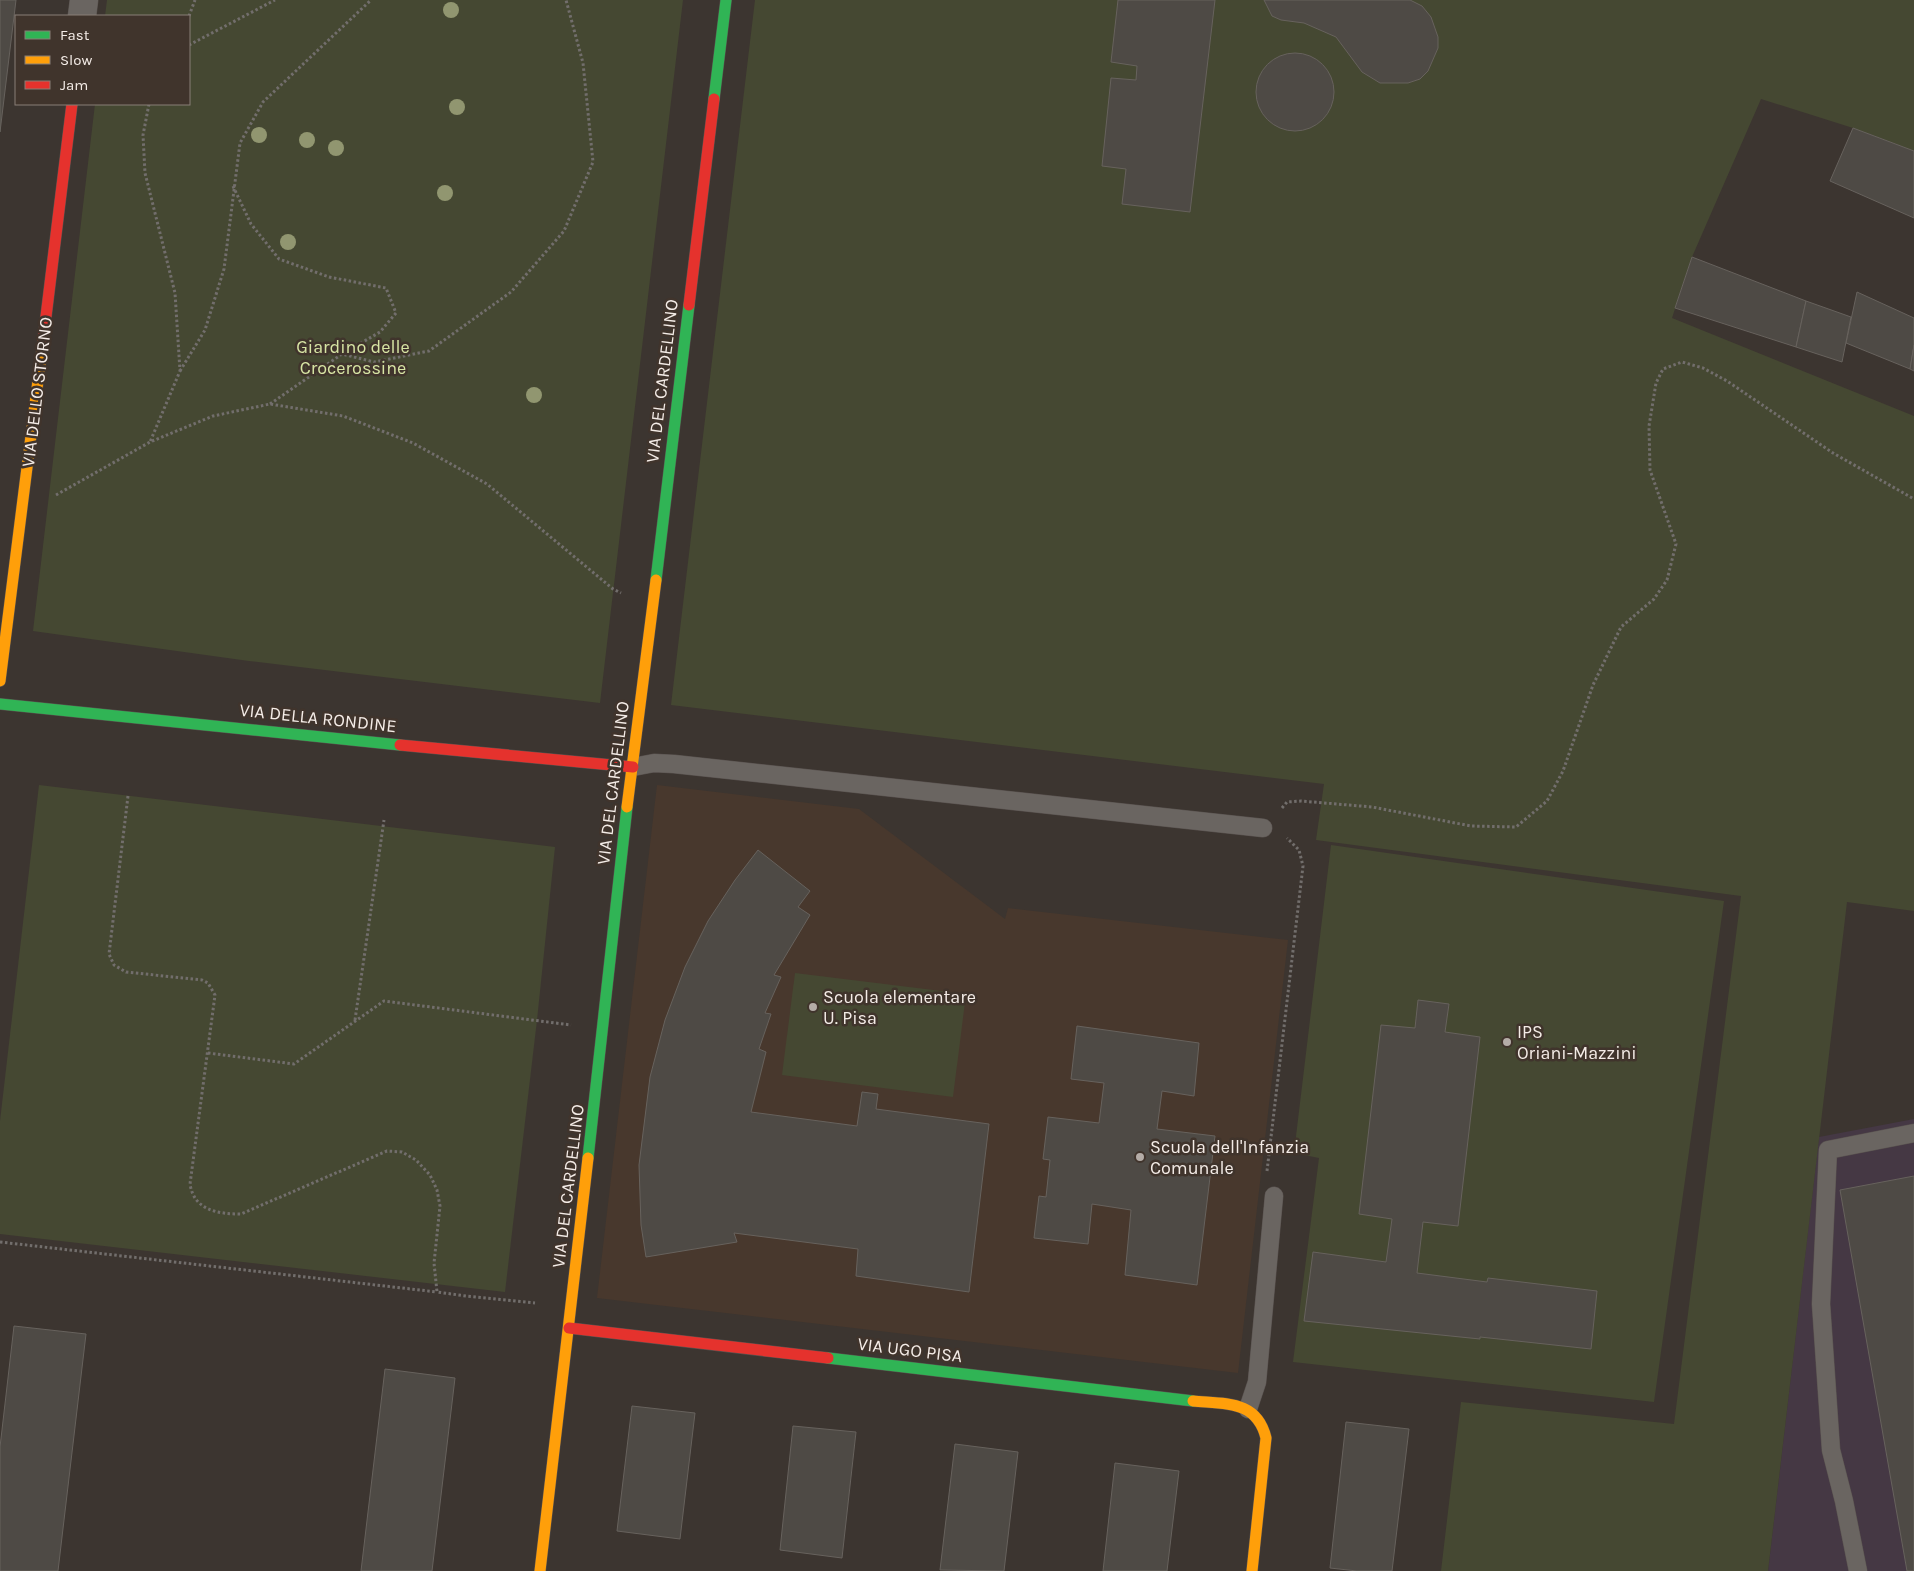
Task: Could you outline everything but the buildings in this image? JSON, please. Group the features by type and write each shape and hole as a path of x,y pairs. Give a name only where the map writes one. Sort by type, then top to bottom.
{"street":[{"path":"82,15 84,0"},
{"name":"VIA DEL CARDELLINO","path":"540,1571 604,1025 622,846 653,609 726,0"},
{"name":"VIA DELLO STORNO","path":"0,681 22,520 72,105"},
{"name":"VIA DELLA RONDINE","path":"0,704 633,767"},
{"name":"VIA UGO PISA","path":"569,1328 1223,1404 1248,1409"},
{"path":"1248,1409 1258,1416 1264,1427 1266,1438 1252,1571"}],"lane":[{"path":"633,767 654,763 674,764 1263,828"},
{"path":"1858,1571 1844,1501 1831,1450 1821,1304 1828,1150 1914,1133"},
{"path":"1248,1409 1257,1382 1274,1196"}],"path":[{"path":"189,15 196,0"},
{"path":"190,44 276,0"},
{"path":"150,442 180,371 205,330 224,269 233,186 240,143 263,102 371,0"},
{"path":"342,354 374,362 429,351 511,292 564,231 593,162 583,63 566,0"},
{"path":"149,105 143,136 145,173 176,293 180,371"},
{"path":"233,186 251,224 278,259 329,277 386,288 396,313 380,332 342,354 270,404"},
{"path":"1274,1196 1267,1168 1303,866 1299,850 1287,838 1263,828 1287,802 1301,801 1372,807 1472,826 1516,827 1547,801 1563,770 1593,684 1621,627 1654,599 1667,580 1676,544 1650,470 1650,416 1656,383 1663,370 1682,362 1703,368 1727,381 1833,452 1914,499"},
{"path":"48,500 150,442 213,416 270,404 343,416 413,443 487,484 613,589 653,609"},
{"path":"128,796 108,954 114,965 126,972 202,980 208,983 215,995 216,1003 190,1184 191,1194 199,1204 212,1211 240,1214 387,1151 402,1152 416,1160 430,1175 437,1190 440,1206 434,1264 437,1292"},
{"path":"355,1021 384,820"},
{"path":"208,1053 294,1064 384,1001 574,1025 604,1025"},
{"path":"0,1242 535,1303"}],"shaded area":[{"name":"Scuola elementare U. Pisa","path":"657,785 859,809 1005,919 1008,908 1288,940 1238,1373 597,1298"},
{"path":"1914,1119 1914,1571 1768,1571 1819,1137"}],"green space":[{"name":"Giardino delle Crocerossine","path":"107,0 683,0 600,703 249,661 33,631 95,105 190,105 190,15 105,15"},
{"path":"755,0 1914,0 1914,151 1853,128 1761,99 1692,257 1672,318 1914,416 1914,911 1847,902 1768,1571 1441,1571 1461,1402 1674,1424 1741,896 1316,840 1324,784 671,705"},
{"path":"39,785 555,847 505,1292 0,1234 0,1121"},
{"name":"IPS Oriani-Mazzini","path":"1331,845 1724,901 1654,1402 1293,1362 1319,1158 1294,1153"},
{"path":"795,973 966,994 953,1097 782,1075"}],"traffic: fast":[{"path":"714,99 726,0"},
{"path":"656,580 689,305"},
{"path":"0,704 400,745"},
{"path":"588,1158 627,807"},
{"path":"828,1358 1193,1401"}],"traffic: slow":[{"path":"0,681 43,341"},
{"path":"627,807 656,580"},
{"path":"540,1571 588,1158"},
{"path":"1193,1401 1238,1406 1247,1410 1262,1426 1266,1438 1252,1571"}],"traffic: jam":[{"path":"689,305 714,99"},
{"path":"43,341 72,105"},
{"path":"400,745 633,767"},
{"path":"569,1328 828,1358"}],"place":[{"name":"Scuola elementare U. Pisa","path":"813,1007"},
{"name":"IPS Oriani-Mazzini","path":"1507,1042"},
{"name":"Scuola dell'Infanzia Comunale","path":"1140,1157"}]}
